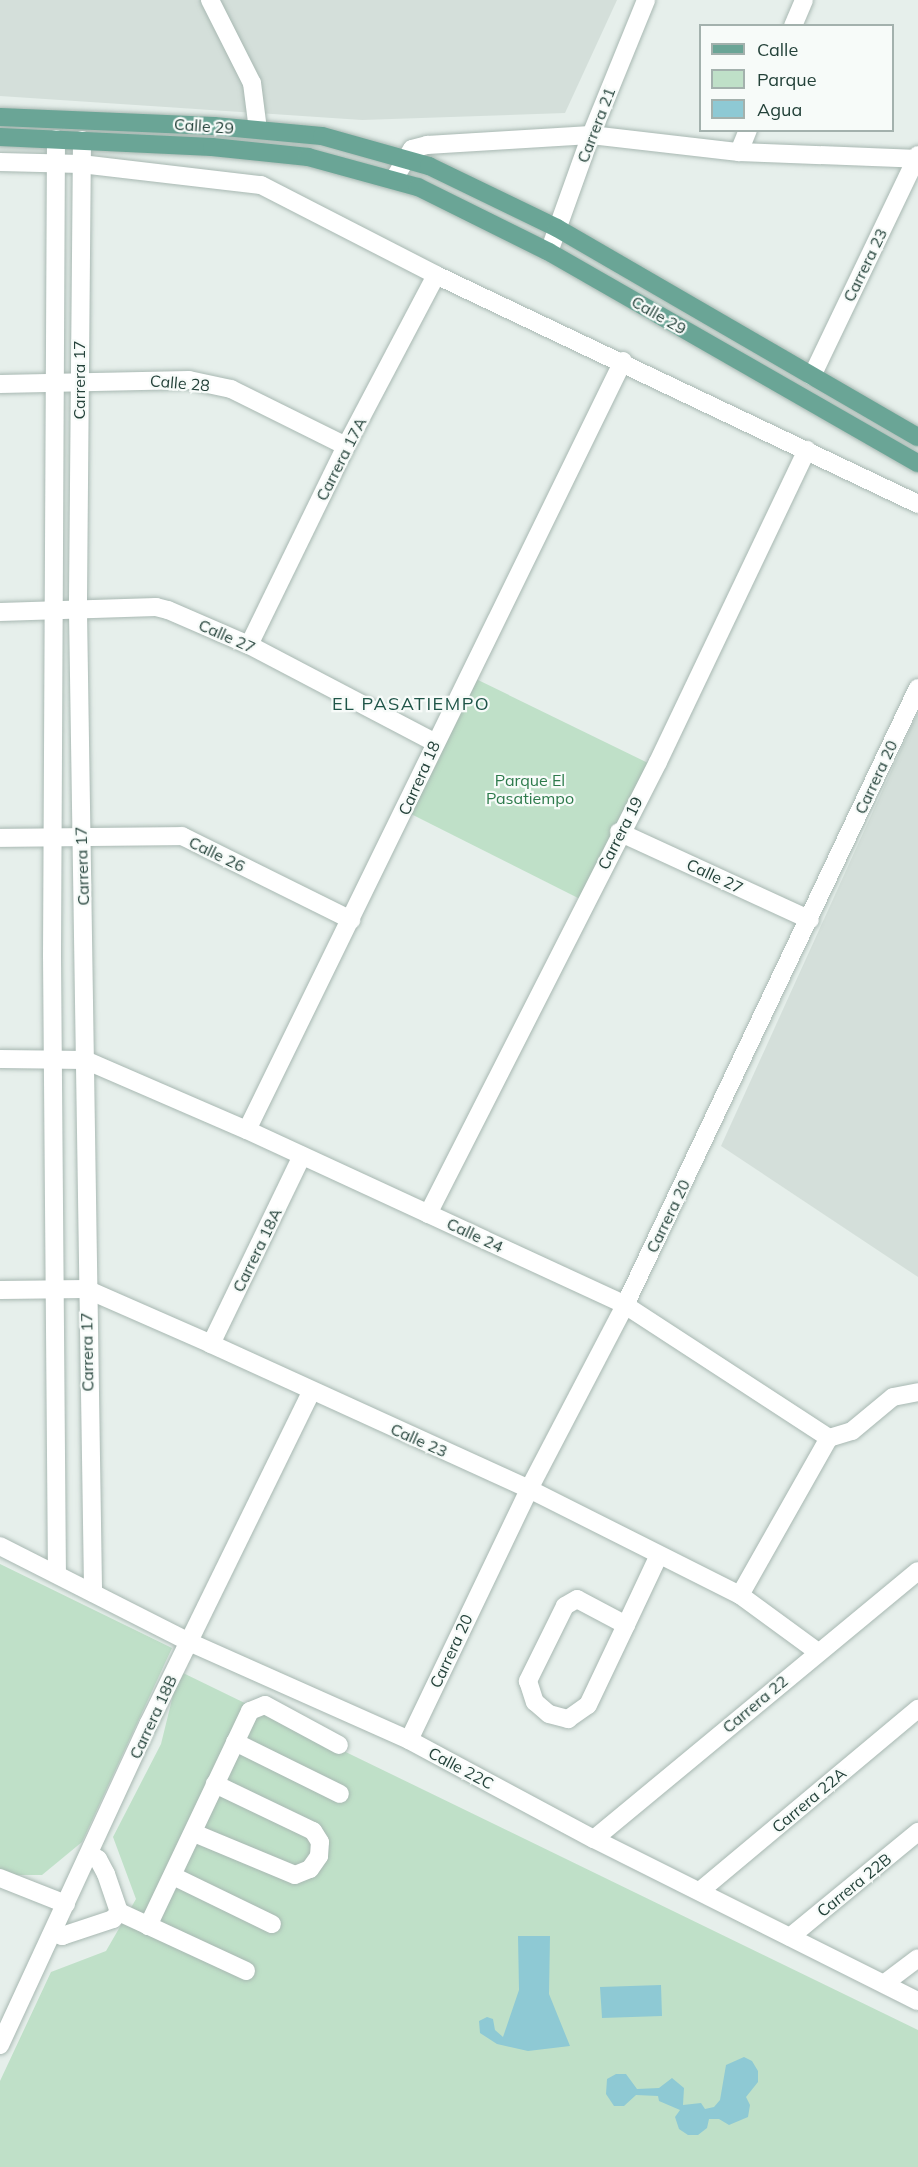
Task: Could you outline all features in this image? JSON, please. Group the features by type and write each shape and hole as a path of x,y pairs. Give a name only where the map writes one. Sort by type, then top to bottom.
{"main road":[{"name":"Calle 29","path":"0,117 258,130 322,136 404,158 557,228 918,437"},
{"name":"Calle 29","path":"0,137 82,140 308,157 394,179 549,252 918,463"}],"street":[{"path":"210,0 252,83 258,130"},
{"name":"Carrera 21","path":"549,252 591,135 646,0"},
{"path":"794,24 804,0"},
{"path":"739,152 747,132"},
{"path":"394,179 404,158 412,149 427,145 591,135 739,152 917,157"},
{"name":"Carrera 17","path":"56,139 52,383 55,611 53,838 57,1574"},
{"name":"Carrera 17","path":"82,140 78,611 86,1289 93,1593"},
{"name":"Carrera 23","path":"812,376 917,157"},
{"path":"0,162 81,164 261,185 436,275 622,361 918,504"},
{"name":"Carrera 17A","path":"249,645 346,446 436,275"},
{"name":"Carrera 18","path":"247,1130 351,920 434,742 622,361"},
{"name":"Calle 28","path":"0,384 161,379 231,389 346,446"},
{"name":"Carrera 19","path":"428,1214 663,751 807,450"},
{"name":"Calle 27","path":"0,612 156,607 249,645 434,742"},
{"name":"Carrera 20","path":"409,1740 529,1489 625,1305 810,920 918,688"},
{"name":"Calle 27","path":"620,832 810,920"},
{"name":"Calle 26","path":"0,838 182,836 351,920"},
{"name":"Calle 24","path":"0,1059 85,1060 247,1130 625,1305 829,1438"},
{"name":"Carrera 18A","path":"211,1344 302,1156"},
{"name":"Calle 23","path":"0,1290 86,1289 211,1344 311,1392 529,1489 740,1595 818,1652"},
{"name":"Carrera 18B","path":"0,2045 189,1642 311,1392"},
{"path":"740,1595 829,1438 852,1431 893,1397 918,1392"},
{"name":"Calle 22C","path":"0,1546 189,1642 409,1740 594,1839 918,2001"},
{"path":"626,1625 577,1599 565,1606 528,1681 535,1702 549,1714 568,1719 579,1715 588,1705 626,1625 659,1555"},
{"name":"Carrera 22","path":"594,1839 918,1570"},
{"path":"148,1926 250,1711 265,1705 339,1745"},
{"name":"Carrera 22A","path":"700,1891 918,1709"},
{"path":"235,1742 340,1794"},
{"path":"194,1833 295,1875 310,1869 319,1856 320,1842 313,1831 215,1784"},
{"name":"Carrera 22B","path":"790,1937 918,1832"},
{"path":"90,1855 98,1859 106,1874 119,1912 148,1926 165,1930 246,1971"},
{"path":"173,1876 272,1924"},
{"path":"0,1878 66,1904"},
{"path":"53,1932 62,1935 75,1932 113,1919 119,1912"},
{"path":"885,1983 918,1958"}],"shaded area":[{"path":"0,0 617,0 565,113 362,120 0,96"},
{"path":"918,712 918,1277 721,1146"}],"green space":[{"name":"Parque El Pasatiempo","path":"476,679 648,763 580,899 411,814"},
{"path":"0,1564 172,1648 82,1842 42,1875 13,1875 0,1870"},
{"path":"179,1671 918,2030 918,2167 0,2167 0,2081 51,1972 106,1951 136,1899 113,1837 161,1744"}],"water":[{"path":"518,1936 550,1936 549,1994 570,2046 528,2051 497,2044 480,2033 479,2021 487,2017 493,2019 495,2030 503,2037 519,1990"},
{"path":"661,1985 662,2016 602,2018 600,1987"},
{"path":"744,2057 752,2061 758,2071 758,2082 746,2097 750,2105 748,2117 729,2125 719,2119 709,2119 707,2128 698,2135 688,2135 679,2129 675,2117 680,2110 659,2101 658,2096 636,2095 624,2106 614,2106 606,2094 607,2079 616,2074 626,2074 637,2089 659,2088 672,2078 684,2088 683,2105 701,2103 705,2109 714,2107 720,2100 726,2065"}],"district":[{"name":"EL PASATIEMPO","path":"411,704"}]}
